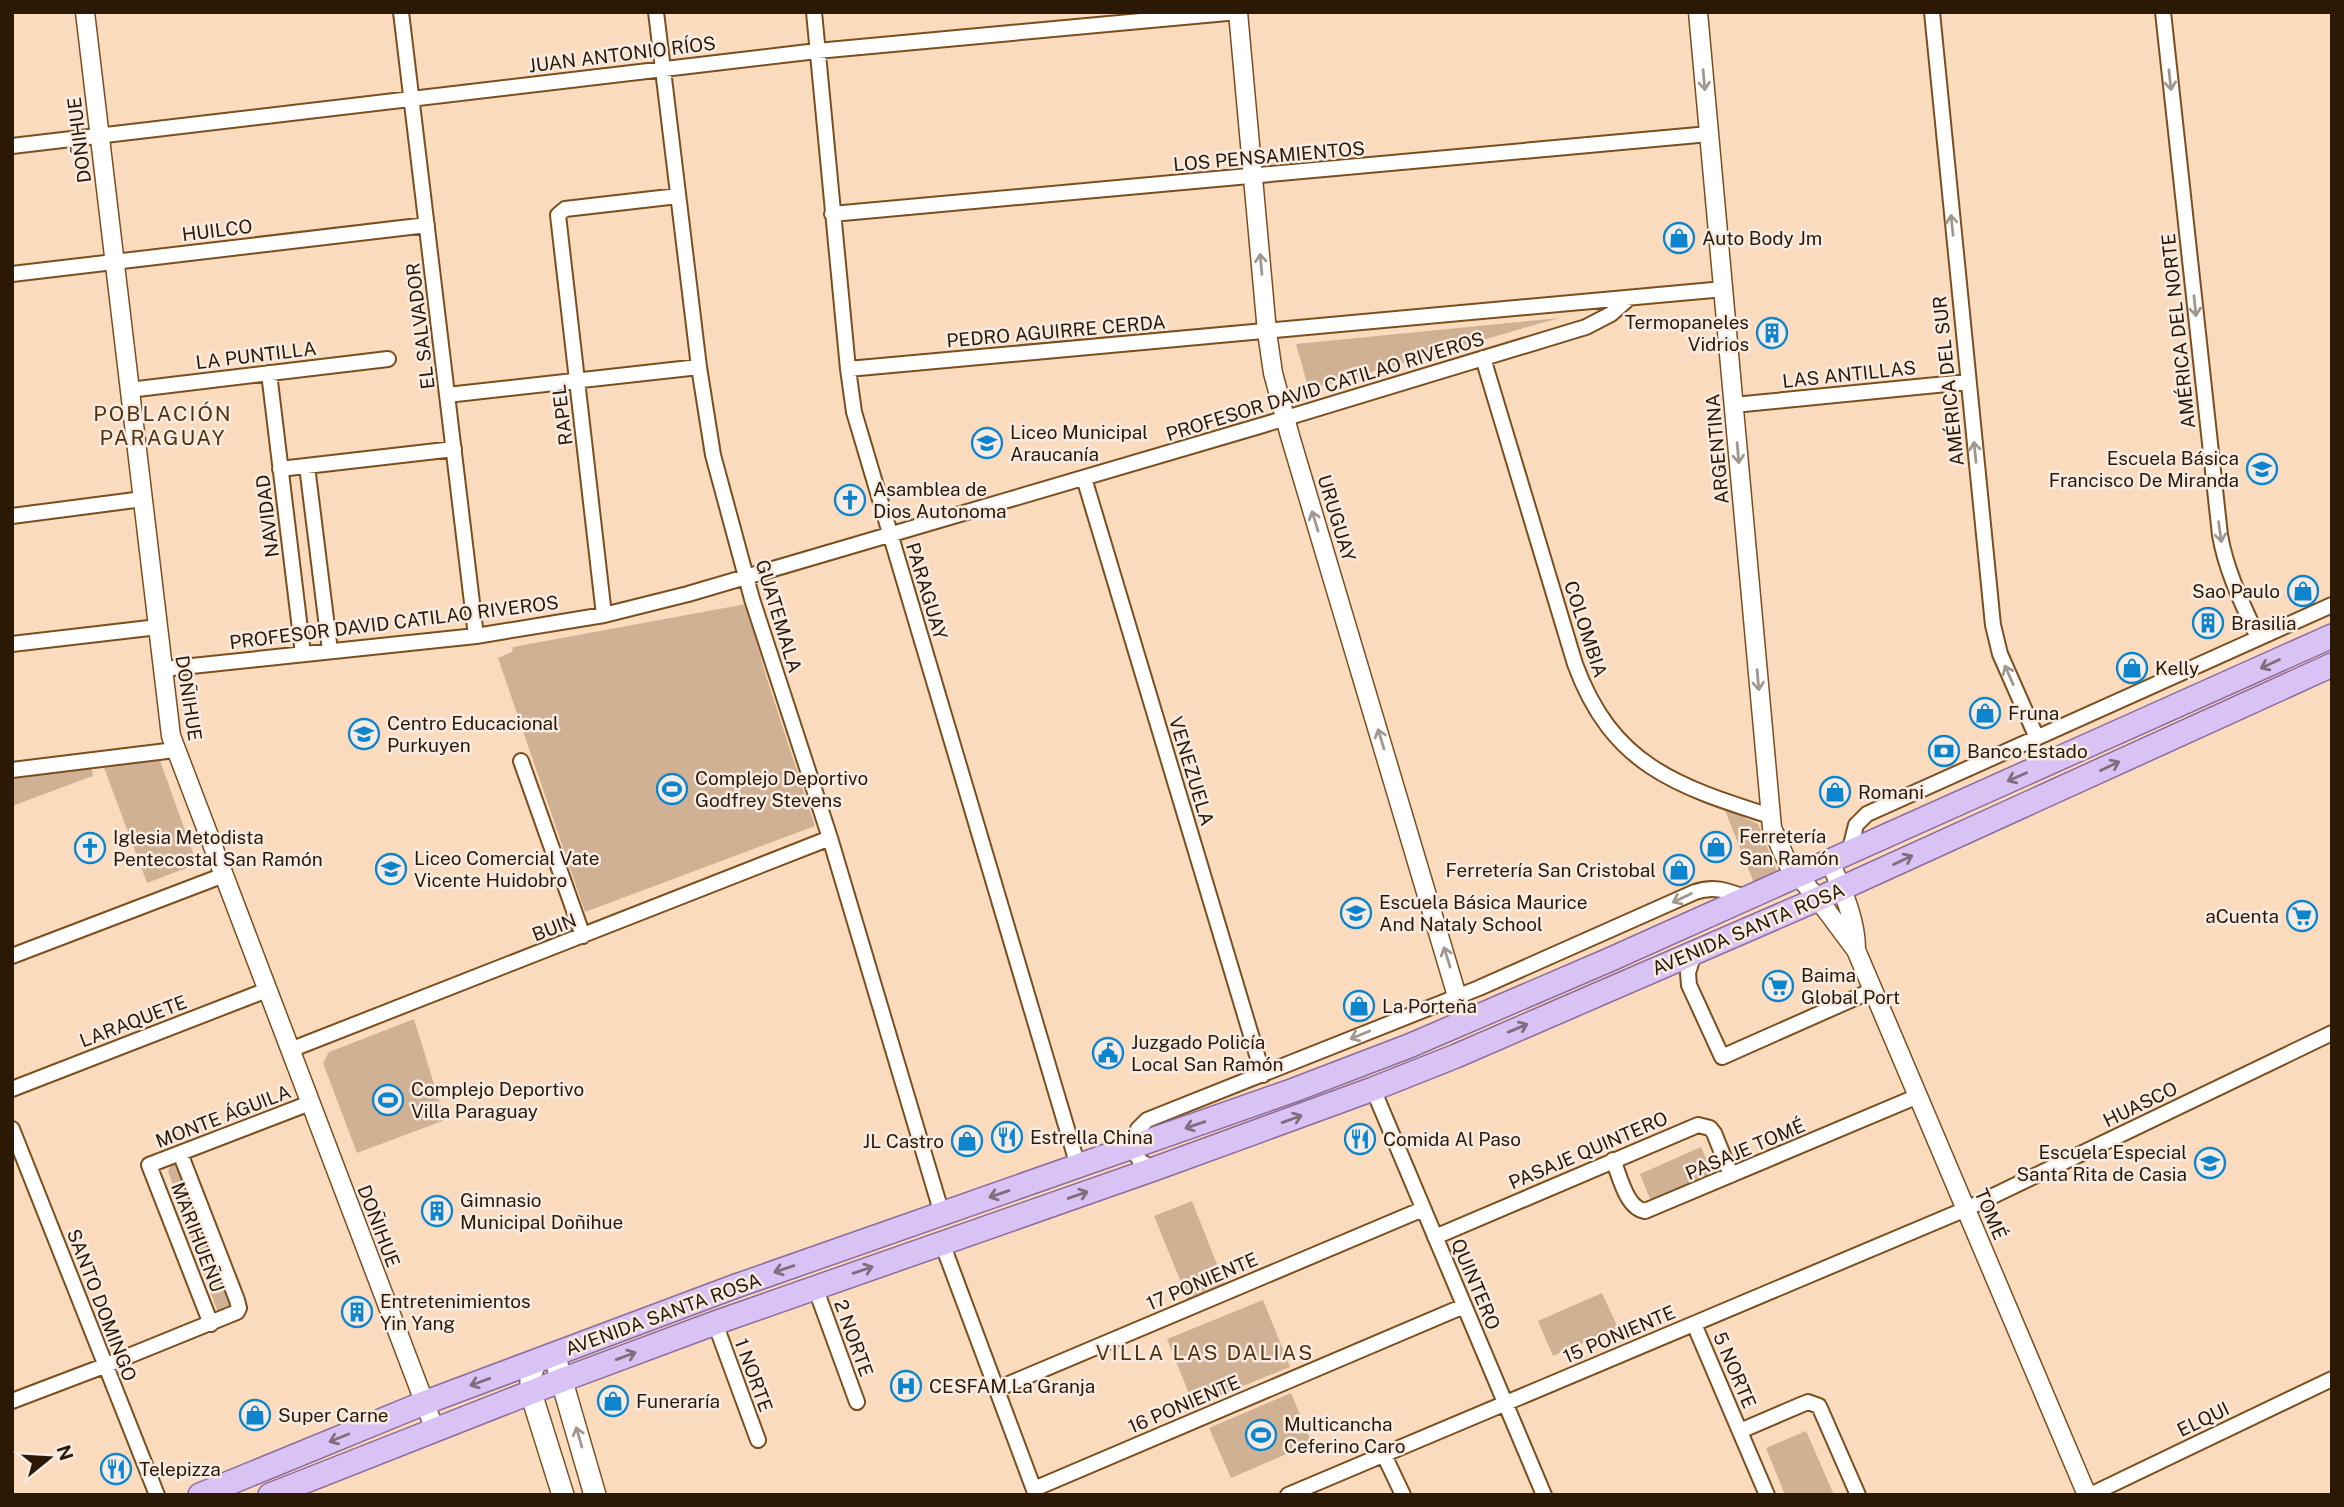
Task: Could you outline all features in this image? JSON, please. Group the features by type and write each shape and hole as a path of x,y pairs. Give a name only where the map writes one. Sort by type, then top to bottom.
{"main road":[{"name":"AVENIDA SANTA ROSA","path":"200,1495 424,1403 736,1286 1353,1068 1465,1023 2332,636"},
{"name":"AVENIDA SANTA ROSA","path":"270,1495 715,1323 1154,1169 1456,1056 1841,889 2332,665"},
{"path":"1456,1056 1463,1039 1465,1023"},
{"path":"563,1495 531,1392 531,1374 544,1358 562,1380 595,1495"}],"street":[{"name":"DOÑIHUE","path":"85,12 171,736 435,1430"},
{"name":"EL SALVADOR","path":"401,12 477,636"},
{"name":"GUATEMALA","path":"656,12 699,367 713,455 746,577 830,838 942,1214"},
{"name":"PARAGUAY","path":"814,12 850,391 890,535 1078,1166"},
{"name":"JUAN ANTONIO RÍOS","path":"12,146 817,51 1238,12"},
{"name":"URUGUAY","path":"1238,12 1273,373 1465,1023"},
{"name":"ARGENTINA","path":"1698,12 1770,816 1781,851 1798,876"},
{"name":"AMÉRICA DEL SUR","path":"1932,12 1967,382 1995,638 2037,738"},
{"name":"AMÉRICA DEL NORTE","path":"2163,12 2220,535 2230,575 2258,638"},
{"name":"LOS PENSAMIENTOS","path":"832,214 1709,134"},
{"name":"RAPEL","path":"604,615 558,218 560,212 565,209 678,196"},
{"name":"HUILCO","path":"12,274 427,225"},
{"name":"PROFESOR DAVID CATILAO RIVEROS","path":"1267,332 1724,289"},
{"name":"PROFESOR DAVID CATILAO RIVEROS","path":"163,669 477,636 604,615 890,535 1586,327 1611,314 1629,298"},
{"name":"PEDRO AGUIRRE CERDA","path":"848,369 1267,332"},
{"name":"COLOMBIA","path":"1483,358 1575,664 1597,712 1617,738 1656,772 1689,789 1770,816"},
{"name":"LA PUNTILLA","path":"130,390 388,359"},
{"path":"447,396 699,367"},
{"name":"NAVIDAD","path":"269,373 303,654"},
{"name":"LAS ANTILLAS","path":"1734,405 1967,382"},
{"path":"280,469 454,449"},
{"path":"307,466 330,651"},
{"name":"VENEZUELA","path":"1084,478 1263,1074"},
{"path":"12,516 143,499"},
{"name":"AVENIDA SANTA ROSA","path":"1839,857 1863,817 2332,605"},
{"path":"12,644 158,627"},
{"path":"12,770 175,750"},
{"path":"521,761 583,936"},
{"name":"BUIN","path":"290,1050 830,838"},
{"name":"TOMÉ","path":"1839,857 1841,889 1851,912 1856,950"},
{"path":"12,956 224,875"},
{"name":"TOMÉ","path":"1798,876 1856,950 2089,1495"},
{"name":"AVENIDA SANTA ROSA","path":"1132,1147 1138,1129 1147,1120 1458,996 1695,892 1705,888 1718,888 1747,898"},
{"path":"1694,953 1688,973 1689,985 1722,1057 1873,990"},
{"path":"1664,965 1689,985"},
{"name":"LARAQUETE","path":"12,1088 267,990"},
{"name":"HUASCO","path":"1966,1209 2332,1033"},
{"name":"QUINTERO","path":"1373,1089 1544,1495"},
{"name":"PASAJE TOMÉ","path":"1613,1160 1631,1203 1639,1210 1645,1211 1918,1096"},
{"name":"MONTE ÁGUILA","path":"149,1165 310,1103"},
{"name":"PASAJE QUINTERO","path":"1435,1237 1692,1127 1704,1126 1714,1133 1731,1175"},
{"name":"SANTO DOMINGO","path":"12,1129 157,1495"},
{"path":"1132,1147 1140,1161 1154,1169"},
{"name":"MARIHUEÑU","path":"149,1165 211,1324 239,1308 180,1153"},
{"name":"17 PONIENTE","path":"997,1389 1423,1209"},
{"name":"15 PONIENTE","path":"1288,1495 1966,1209"},
{"path":"942,1242 1035,1492"},
{"name":"2 NORTE","path":"815,1287 857,1402"},
{"name":"16 PONIENTE","path":"1035,1492 1464,1306"},
{"name":"1 NORTE","path":"715,1323 758,1440"},
{"path":"12,1401 211,1324"},
{"name":"5 NORTE","path":"1695,1324 1767,1495"},
{"name":"ELQUI","path":"2089,1495 2332,1379"},
{"name":"5 NORTE","path":"1740,1431 1808,1402 1819,1406 1858,1495"},
{"path":"1384,1454 1403,1495"}],"shaded area":[{"path":"1559,318 1309,390 1296,344"},
{"name":"Complejo Deportivo Godfrey Stevens","path":"746,604 767,679 815,826 585,912 498,658 512,652 513,647"},
{"path":"158,755 197,864 147,883 103,765"},
{"path":"91,766 93,776 12,806 12,777"},
{"path":"1724,808 1758,824 1779,876 1756,888"},
{"name":"Complejo Deportivo Villa Paraguay","path":"414,1019 445,1120 357,1153 323,1063 329,1052"},
{"path":"1701,1147 1714,1177 1652,1204 1640,1174"},
{"path":"172,1163 180,1164 238,1309 219,1316 168,1171"},
{"path":"1192,1201 1226,1287 1189,1302 1154,1216"},
{"path":"1602,1293 1618,1328 1553,1356 1538,1321"},
{"path":"1263,1300 1290,1367 1194,1406 1167,1339"},
{"name":"Multicancha Ceferino Caro","path":"1291,1393 1312,1443 1231,1478 1209,1428"},
{"path":"1806,1431 1834,1495 1785,1495 1766,1448"}],"place":[{"name":"Auto Body Jm","path":"1679,238"},
{"name":"Termopaneles Vidrios","path":"1772,333"},
{"name":"Liceo Municipal Araucanía","path":"987,443"},
{"name":"Escuela Básica Francisco De Miranda","path":"2262,469"},
{"name":"Asamblea de Dios Autonoma","path":"850,500"},
{"name":"Sao Paulo","path":"2303,591"},
{"name":"Brasilia","path":"2208,623"},
{"name":"Kelly","path":"2132,668"},
{"name":"Fruna","path":"1985,713"},
{"name":"Centro Educacional Purkuyen","path":"364,734"},
{"name":"Banco Estado","path":"1944,751"},
{"name":"Complejo Deportivo Godfrey Stevens","path":"672,789"},
{"name":"Romani","path":"1835,792"},
{"name":"Ferretería San Ramón","path":"1716,847"},
{"name":"Iglesia Metodista Pentecostal San Ramón","path":"90,848"},
{"name":"Liceo Comercial Vate Vicente Huidobro","path":"391,869"},
{"name":"Ferretería San Cristobal","path":"1679,870"},
{"name":"Escuela Básica Maurice And Nataly School","path":"1356,913"},
{"name":"aCuenta","path":"2302,916"},
{"name":"Baima Global Port","path":"1778,986"},
{"name":"La Porteña","path":"1359,1006"},
{"name":"Juzgado Policía Local San Ramón","path":"1108,1053"},
{"name":"Complejo Deportivo Villa Paraguay","path":"388,1100"},
{"name":"Estrella China","path":"1007,1137"},
{"name":"Comida Al Paso","path":"1360,1139"},
{"name":"JL Castro","path":"967,1141"},
{"name":"Escuela Especial Santa Rita de Casia","path":"2210,1163"},
{"name":"Gimnasio Municipal Doñihue","path":"437,1211"},
{"name":"Entretenimientos Yin Yang","path":"357,1312"},
{"name":"CESFAM La Granja","path":"906,1386"},
{"name":"Funeraría","path":"613,1401"},
{"name":"Super Carne","path":"255,1415"},
{"name":"Multicancha Ceferino Caro","path":"1261,1435"},
{"name":"Telepizza","path":"116,1469"}],"district":[{"name":"POBLACIÓN PARAGUAY","path":"163,425"},
{"name":"VILLA LAS DALIAS","path":"1205,1352"}]}
